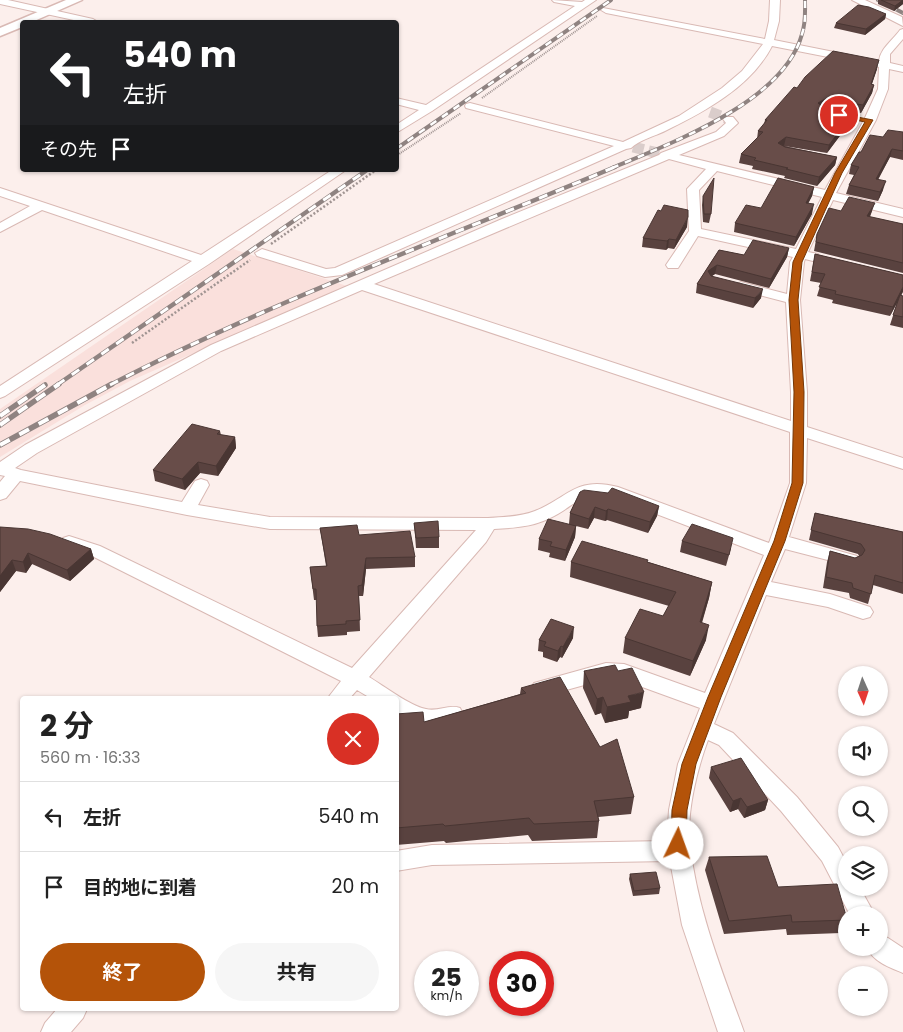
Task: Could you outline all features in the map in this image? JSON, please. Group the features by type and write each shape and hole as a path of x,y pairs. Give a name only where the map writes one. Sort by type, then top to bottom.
{"main road":[{"path":"28,20 76,0"},
{"path":"0,32 20,23"}],"street":[{"path":"0,0 84,20"},
{"path":"557,0 587,3"},
{"path":"262,253 325,273 337,272 491,207 628,146 696,110 734,83 762,54 768,42 775,18 775,0"},
{"path":"857,0 899,19 903,23"},
{"path":"399,128 587,3"},
{"path":"606,10 903,69"},
{"path":"731,1032 694,925 678,844 680,810 689,764 777,547 798,483 799,430 794,300 797,262 828,196 841,161 883,89 885,53 900,40"},
{"path":"399,102 428,110"},
{"path":"470,106 628,146"},
{"path":"696,110 710,112"},
{"path":"5,470 32,449 216,348 507,222 665,155 720,134 732,123 730,120"},
{"path":"665,155 903,213"},
{"path":"673,265 695,231 693,189 714,167"},
{"path":"0,393 337,172"},
{"path":"0,192 204,261"},
{"path":"0,228 40,206"},
{"path":"695,231 829,261"},
{"path":"724,282 794,300"},
{"path":"362,285 903,464"},
{"path":"0,494 7,484 5,470"},
{"path":"5,470 187,509 270,523 488,524 519,521 541,516 579,491 594,488 612,491 777,547 851,560"},
{"path":"187,509 201,485"},
{"path":"339,696 480,538 488,524"},
{"path":"52,536 94,550 354,678 384,696"},
{"path":"761,587 830,601 864,612"},
{"path":"523,694 606,671 624,672 712,704"},
{"path":"399,705 420,717 432,720 468,710"},
{"path":"704,728 726,739 789,804 830,854 838,869"},
{"path":"399,860 432,855 680,851"},
{"path":"888,954 903,961"},
{"path":"54,1032 72,1011"}],"path":[{"path":"399,154 606,10"},
{"path":"132,343 262,253 373,172"}],"shaded area":[{"path":"233,249 347,286 130,381 85,405 0,457 0,409"}],"building":[{"path":"881,0 903,0 895,6"},
{"path":"858,5 886,14 866,29 836,23"},
{"path":"833,51 879,60 871,84 874,85 863,105 825,99 818,103 824,108 858,114 856,118 850,117 829,145 786,137 778,143 785,147 837,157 819,177 754,160 756,158 741,154 763,132 758,131 767,120 765,120 794,87 797,88 805,77"},
{"path":"888,130 903,132 903,151 892,149 876,179 886,181 880,192 849,185 859,167 851,165 870,135 883,137"},
{"path":"714,178 711,214 704,214 703,196"},
{"path":"778,178 814,187 806,203 814,204 796,237 735,223 746,205 761,208"},
{"path":"849,197 875,203 867,216 903,224 903,263 816,242 817,234 829,208 841,211"},
{"path":"664,205 688,210 688,217 676,240 669,239 667,241 643,238 658,210 661,211"},
{"path":"753,240 789,248 771,279 717,265 708,271 711,276 763,289 755,298 697,284 719,250 744,255"},
{"path":"815,254 903,275 903,287 893,307 835,294 836,291 819,287 825,274 812,272"},
{"path":"900,295 903,296 903,317 893,315"},
{"path":"192,424 220,431 217,434 235,437 216,466 198,462 182,479 153,470"},
{"path":"612,488 659,506 650,522 595,507 589,519 570,513 580,492 584,490 608,493"},
{"path":"815,513 903,532 903,583 875,575 871,594 853,588 852,583 826,577 830,551 855,558 862,555 865,550 861,544 811,530"},
{"path":"548,519 576,526 566,550 550,546 552,542 539,539"},
{"path":"438,521 439,537 416,538 414,523"},
{"path":"692,524 733,538 729,555 682,541"},
{"path":"357,525 359,535 410,531 415,557 366,558 362,585 358,586 360,620 346,621 346,624 317,626 316,589 313,589 310,567 327,566 320,528"},
{"path":"0,527 28,529 50,534 91,549 67,570 28,553 23,562 12,560 0,576"},
{"path":"582,541 648,560 647,562 712,582 700,622 709,625 693,661 625,638 640,609 663,616 676,592 571,562"},
{"path":"551,619 574,627 563,647 561,646 558,651 544,646 546,642 539,640"},
{"path":"615,665 618,671 632,668 644,692 628,696 631,702 607,707 603,697 597,699 584,671"},
{"path":"560,677 600,747 617,739 634,797 594,801 599,821 534,824 529,818 445,826 443,824 399,828 399,714 423,712 424,722 526,693 521,688"},
{"path":"741,758 768,800 747,807 741,798 733,801 711,767"},
{"path":"767,856 778,887 837,884 838,896 840,896 843,906 838,906 838,920 792,922 791,915 729,921 709,857"},
{"path":"656,872 660,888 634,891 630,874"}],"tunnel":[{"path":"710,112 729,119"},
{"path":"633,147 662,154"}],"railway":[{"path":"399,147 611,0"},
{"path":"612,168 693,133 750,100 773,80 791,58 802,34 805,21 805,0"},
{"path":"878,0 903,13"},
{"path":"110,385 233,325 615,167"},
{"path":"57,385 364,172"},
{"path":"0,425 59,384"},
{"path":"0,445 112,384"},
{"path":"0,416 45,385"}],"route":[{"path":"678,844 680,810 689,764 714,697 780,541 798,483 799,392 794,300 797,262 838,173 870,120 839,115"}]}
